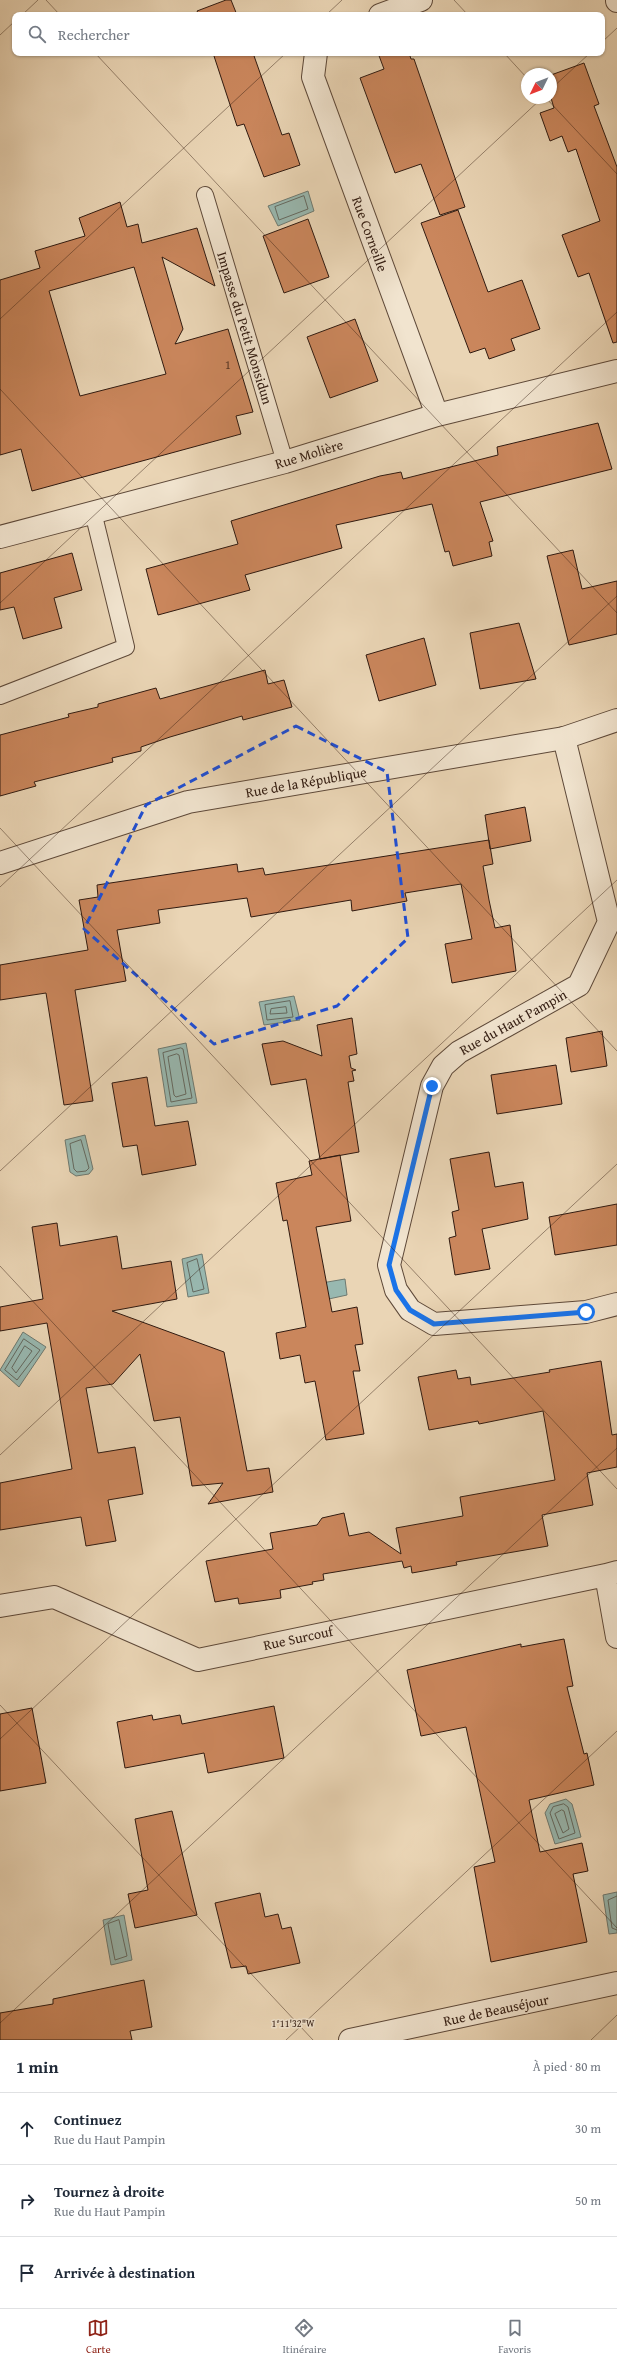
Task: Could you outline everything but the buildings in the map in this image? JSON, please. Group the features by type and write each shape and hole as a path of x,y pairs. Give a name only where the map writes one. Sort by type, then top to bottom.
{"street":[{"path":"388,12 420,0"},
{"name":"Rue Corneille","path":"316,56 313,77 437,415"},
{"name":"Rue Molière","path":"0,537 285,462 437,415 617,371"},
{"name":"Rue de la République","path":"0,863 188,802 564,738 617,720"},
{"name":"Rue du Haut Pampin","path":"564,738 613,923 579,985 459,1052 443,1066 432,1086 389,1265 396,1290 410,1310 434,1324 586,1312 617,1304"},
{"path":"611,1573 617,1637"},
{"name":"Rue Surcouf","path":"0,1606 54,1597 198,1660 611,1573"},
{"name":"Rue de Beauséjour","path":"350,2040 617,1983"}],"lane":[{"name":"Impasse du Petit Monsidun","path":"205,195 285,462"},
{"path":"0,696 126,647 93,512"}],"highlighted area":[{"path":"296,726 387,772 408,938 337,1006 214,1044 84,929 146,805"}],"water":[{"path":"308,191 314,211 278,226 268,206"},
{"path":"294,996 300,1020 264,1025 259,1002"},
{"path":"186,1043 197,1103 167,1107 158,1049"},
{"path":"85,1135 93,1169 89,1174 76,1176 70,1172 65,1140"},
{"path":"202,1254 209,1293 188,1297 182,1259"},
{"path":"345,1279 347,1295 315,1302 310,1285"},
{"path":"23,1332 46,1347 19,1387 0,1370"},
{"path":"566,1799 572,1804 581,1837 555,1844 545,1813 550,1804"},
{"path":"617,1892 617,1933 609,1934 603,1895"},
{"path":"124,1915 132,1960 111,1965 103,1920"}],"route":[{"path":"432,1086 389,1265 396,1290 410,1310 434,1324 586,1312"}]}
